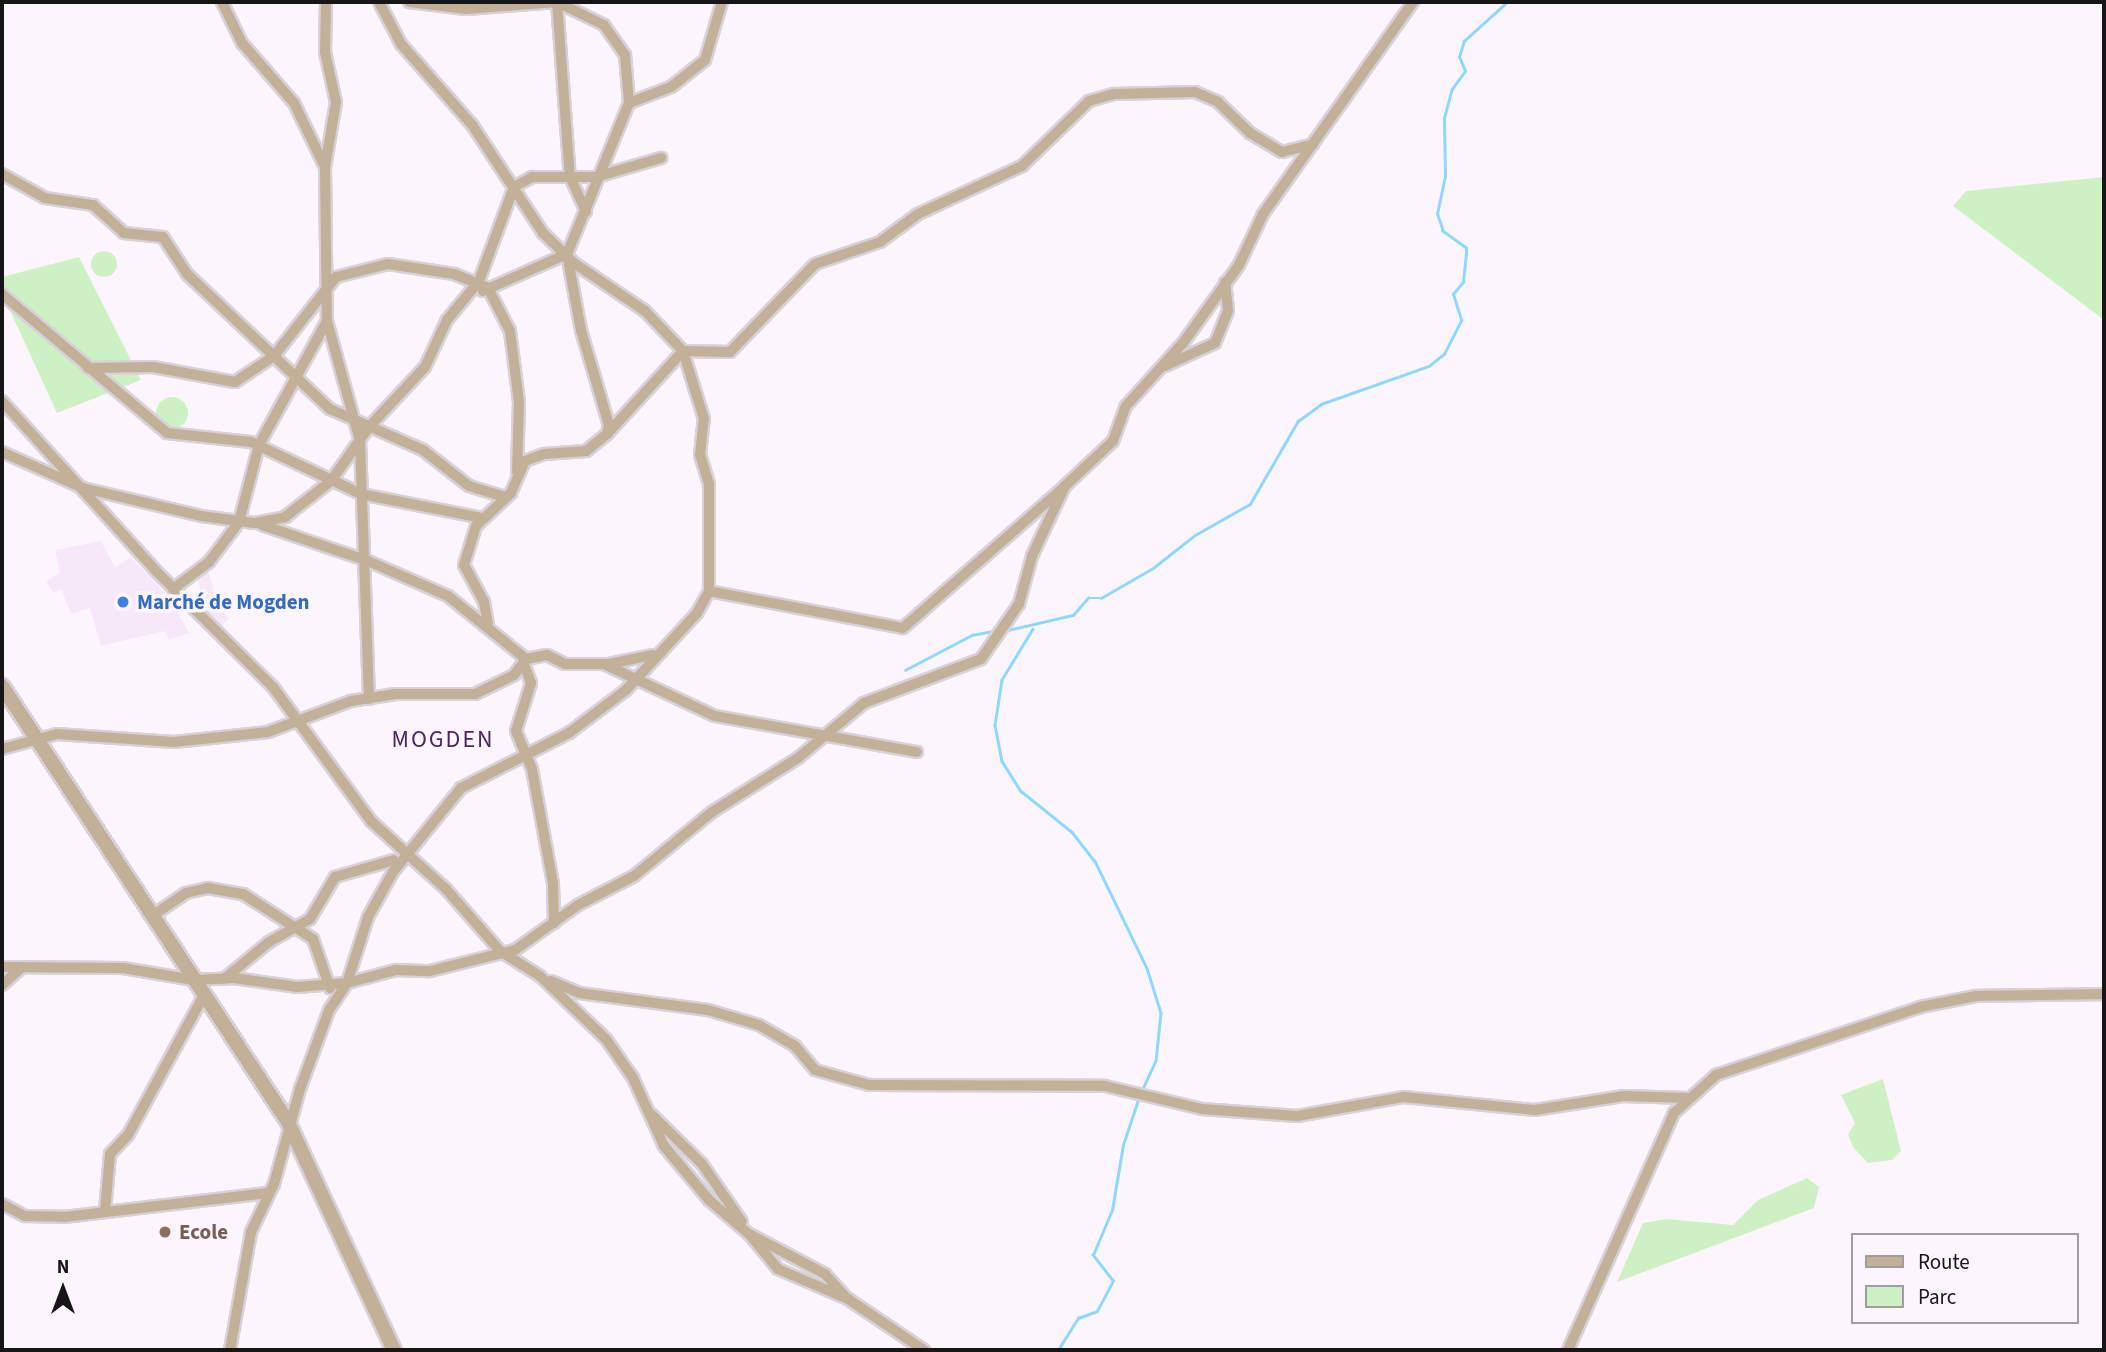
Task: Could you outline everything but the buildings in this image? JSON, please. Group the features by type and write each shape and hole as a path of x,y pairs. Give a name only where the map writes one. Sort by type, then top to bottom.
{"street":[{"path":"222,2 242,43 294,103 325,167"},
{"path":"326,2 325,52 336,102 325,167 327,321 359,441 368,561 369,699"},
{"path":"230,1350 251,1232 268,1193 291,1128 300,1089 333,1005 347,983 364,927 393,872 410,856 461,788 528,755 605,708 697,613 709,591 709,484 700,455 704,419 682,351 645,311 543,233 473,126 401,44 379,2"},
{"path":"409,2 466,9 557,2 610,31 629,67 629,103 596,177 586,212 568,254 581,330 608,409 607,434"},
{"path":"557,2 570,177 586,212"},
{"path":"629,103 671,87 705,60 722,2"},
{"path":"709,591 903,628 947,593 1041,502 1065,486 1113,440 1126,406 1162,368 1225,282 1262,214 1413,2"},
{"path":"517,472 535,456 586,450 607,434 682,351 730,352 815,264 880,242 918,214 1022,166 1048,135 1100,97 1195,92 1218,102 1250,133 1282,152 1313,144"},
{"path":"488,624 484,602 464,565 482,518 506,497 517,472 519,402 510,331 484,284 514,187 532,177 596,177 661,158"},
{"path":"2,174 45,198 93,205 124,233 163,237 187,274 298,382 356,422 423,450 469,485 506,497"},
{"path":"255,523 285,517 331,481 369,426 425,367 447,320 471,295 484,284 568,254"},
{"path":"88,368 153,367 235,382 274,356 326,285 353,269 388,264 484,284"},
{"path":"1162,368 1215,343 1228,310 1225,282"},
{"path":"2,294 167,433 259,445 361,494 482,518"},
{"path":"173,589 209,562 240,522 259,445 298,382 327,321"},
{"path":"2,401 173,589 302,720 390,841 410,856 500,951 540,976 579,993 708,1010 759,1025 795,1046 815,1070 869,1085 1105,1086 1202,1109 1297,1116 1404,1097 1535,1110 1623,1096 1687,1098"},
{"path":"2,452 83,488 255,523 368,561 449,596 488,624 525,662 530,690 515,721 528,755 553,883 554,923"},
{"path":"2,967 20,970 123,968 194,980 224,979 297,987 347,983 396,970 430,971 500,951 525,947 554,923 634,876 712,812 824,736 864,703 981,659 1019,604 1032,556 1065,486"},
{"path":"2,749 57,734 212,739 302,720 326,706 369,699 475,694 492,690 525,662 547,655 565,664 603,664 656,654"},
{"path":"603,664 715,716 917,752"},
{"path":"2,685 291,1128 394,1350"},
{"path":"390,841 394,860 393,872"},
{"path":"224,979 269,942 300,928 335,877 394,860"},
{"path":"152,916 186,893 208,888 243,894 300,928 313,939 330,984 333,1005"},
{"path":"2,985 20,970"},
{"path":"540,976 606,1039 677,1164 750,1235 825,1274 848,1299"},
{"path":"1567,1350 1674,1113 1687,1098 1735,1068 1920,1007 1976,996 2104,994"},
{"path":"105,1211 110,1154 128,1135 204,995"},
{"path":"649,1114 702,1164 750,1235 778,1269 848,1299 924,1350"},
{"path":"2,1204 36,1218 268,1193"}],"shaded area":[{"path":"101,541 115,567 131,557 169,597 189,633 169,640 165,631 101,646 90,608 71,614 61,589 53,593 46,581 60,573 55,550"},
{"path":"208,569 217,602 229,619 221,626 193,600 200,596 198,573"}],"green space":[{"path":"2104,177 2104,320 1953,206 1966,191"},
{"path":"104,251 113,255 117,264 113,273 104,277 95,273 91,264 95,255"},
{"path":"79,257 141,380 57,413 2,293 2,277"},
{"path":"172,397 184,401 188,413 184,425 172,429 160,425 156,413 160,401"},
{"path":"1883,1079 1901,1151 1892,1160 1868,1163 1853,1147 1848,1134 1855,1123 1841,1095"},
{"path":"1807,1178 1819,1187 1814,1208 1617,1282 1643,1223 1667,1219 1733,1225 1758,1200"}],"waterway":[{"path":"1004,631 1073,615 1088,598 1101,598 1153,568 1195,535 1250,504 1298,421 1321,404 1429,366 1444,354 1461,320 1453,294 1463,282 1466,254 1466,248 1443,231 1437,214 1445,177 1444,118 1452,89 1465,71 1459,57 1464,41 1507,2"},
{"path":"1033,629 1002,680 995,725 1002,761 1021,791 1072,832 1095,861 1147,968 1161,1013 1156,1061 1142,1091"},
{"path":"905,670 972,635 998,630"},
{"path":"1058,1350 1078,1318 1097,1311 1113,1281 1093,1255 1112,1210 1123,1145 1139,1097"}],"place":[{"name":"Marché de Mogden","path":"123,602"},
{"name":"Ecole","path":"165,1232"}],"district":[{"name":"MOGDEN","path":"443,740"}]}
